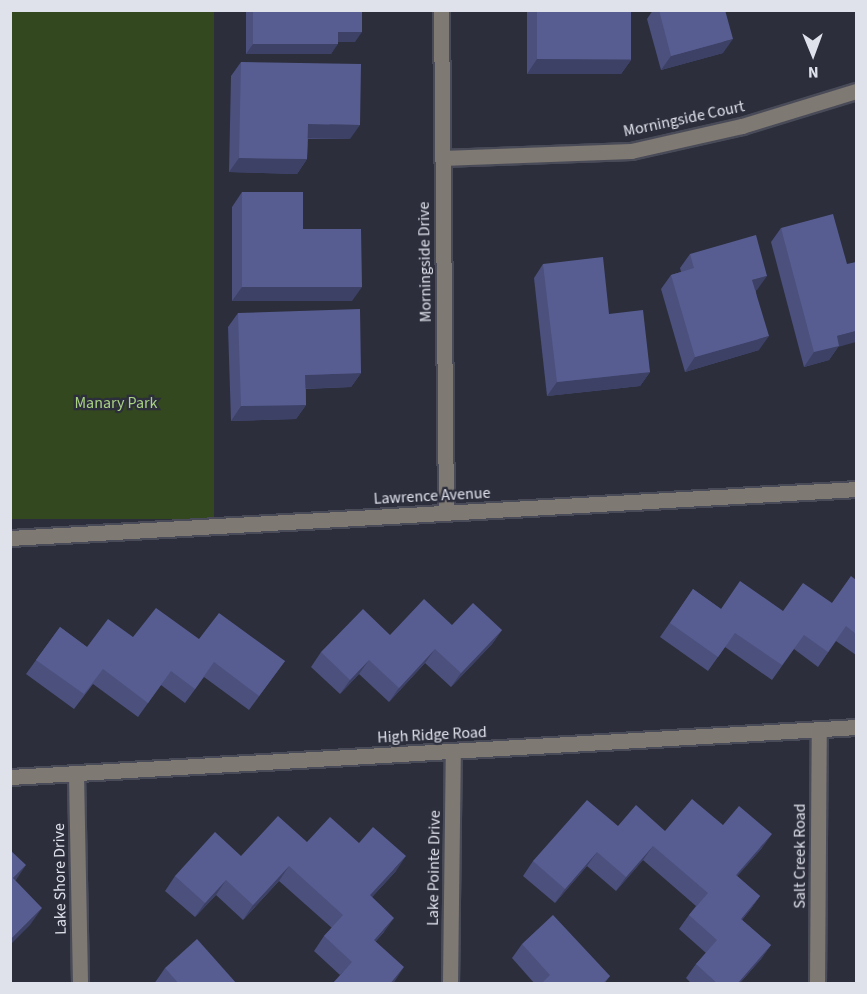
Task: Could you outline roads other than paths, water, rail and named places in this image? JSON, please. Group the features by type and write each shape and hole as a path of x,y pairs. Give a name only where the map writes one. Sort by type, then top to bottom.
{"street":[{"name":"Morningside Drive","path":"441,10 446,513"},
{"name":"Morningside Court","path":"442,158 631,151 742,126 856,91"},
{"name":"Lawrence Avenue","path":"10,538 856,489"},
{"name":"High Ridge Road","path":"10,777 856,727"},
{"name":"Salt Creek Road","path":"817,984 819,729"},
{"name":"Lake Pointe Drive","path":"450,984 453,752"},
{"name":"Lake Shore Drive","path":"76,774 80,984"}],"park label":[{"name":"Manary Park","path":"116,403"}]}
